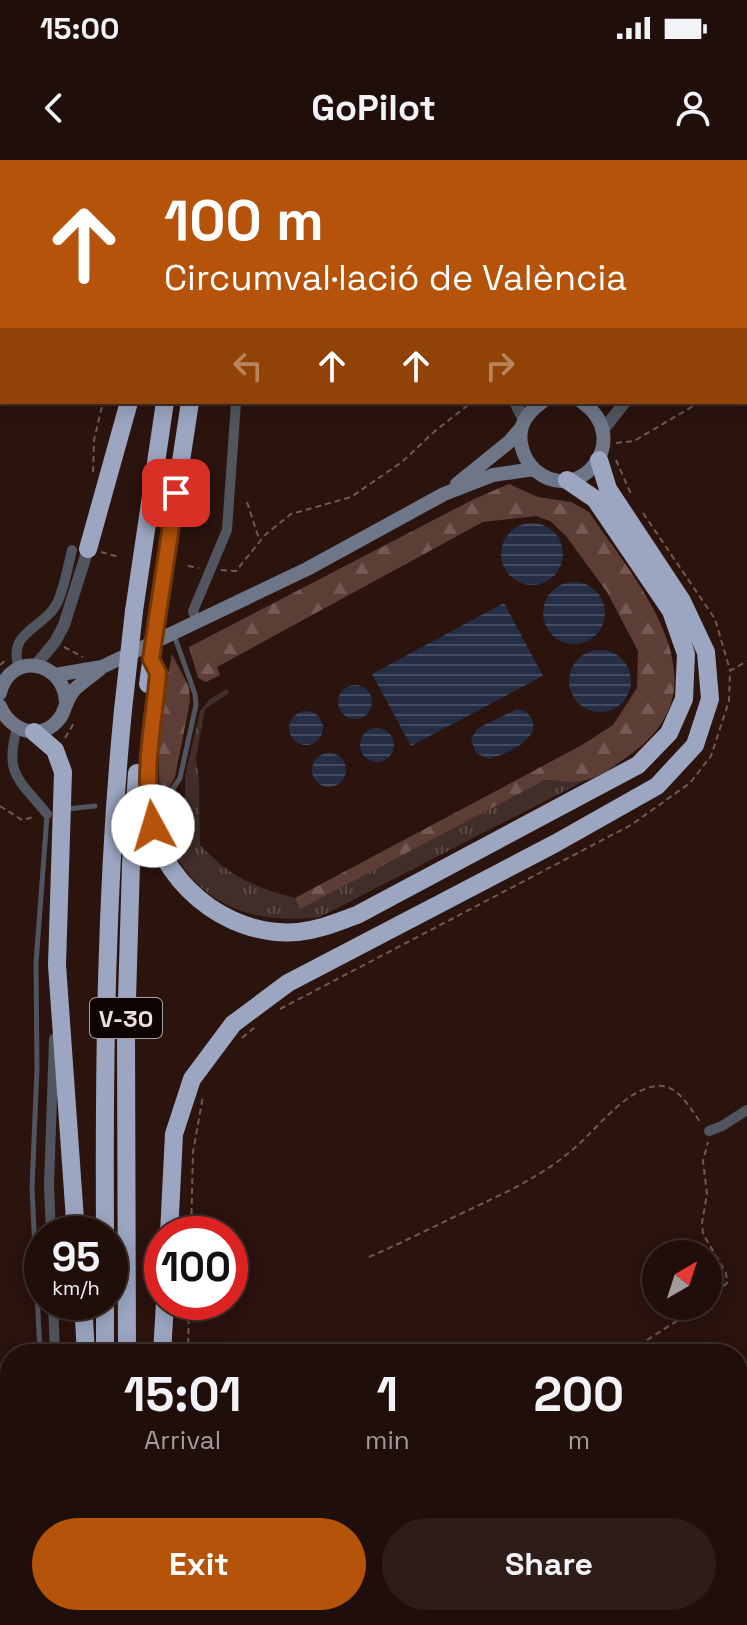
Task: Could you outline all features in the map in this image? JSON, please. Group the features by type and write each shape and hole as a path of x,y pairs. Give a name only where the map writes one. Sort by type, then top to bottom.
{"highway":[{"path":"80,550 128,404"},
{"name":"V-30","path":"105,1216 104,1039 110,868 134,611 165,404"},
{"name":"V-30","path":"127,1344 126,1033 137,779 152,685 151,659 190,404"},
{"path":"170,1216 174,1134 192,1079 233,1024 288,983 556,843 657,786 695,745 710,699 706,652 682,601 603,480 608,461"},
{"path":"152,685 149,809 157,843 173,873 197,899 225,918 263,930 296,932 322,928 357,915 638,765 669,733 684,699 686,654 671,611 595,499 567,480"},
{"path":"26,730 55,750 63,772 54,812 57,965 75,1216"},
{"path":"84,1320 85,1344"},
{"path":"105,1320 105,1344"},
{"path":"163,1344 164,1320"}],"main road":[{"path":"444,494 509,442 540,404"},
{"path":"523,423 522,450 534,469 555,480 583,476 608,461 604,445 610,431 584,404"},
{"path":"1,711 26,730 52,726 75,690 102,667 307,569 444,494 493,475 534,469"},
{"path":"1,689 17,662 55,675 102,667"},
{"path":"55,675 65,692 66,702"}],"street":[{"path":"197,622 193,611 227,530 236,404"},
{"path":"516,404 523,423"},
{"path":"610,431 624,404"},
{"path":"35,666 55,642 64,625 80,550"},
{"path":"17,662 17,645 58,601 80,550"},
{"path":"26,730 10,755 14,773 54,812"},
{"path":"50,1216 57,965"},
{"path":"709,1131 747,1110"},
{"path":"54,1320 55,1344"}],"lane":[{"path":"159,798 170,793 180,778 196,705 174,633"},
{"path":"40,1344 32,1188 37,1068 36,963 54,812 95,806"}],"path":[{"path":"92,478 94,440 103,404"},
{"path":"211,569 236,571 260,540 291,514 351,497 402,462 469,404"},
{"path":"610,431 616,443 634,441 697,404"},
{"path":"247,502 260,540"},
{"path":"55,642 83,657"},
{"path":"275,1012 631,825 690,783 711,756 729,701 730,671 747,661"},
{"path":"0,665 17,662"},
{"path":"55,750 73,728 75,715"},
{"path":"0,806 22,820 54,812"},
{"path":"240,1040 263,1021"},
{"path":"369,1257 528,1182 580,1144 608,1115 632,1097 654,1086 675,1090 709,1131 703,1161 707,1194 702,1223 707,1240"},
{"path":"191,1216 193,1152 204,1091"},
{"path":"722,1266 727,1283 722,1287"},
{"path":"188,1344 189,1320"},
{"path":"647,1340 678,1320"}],"green space":[{"path":"509,484 538,497 571,502 589,512 627,566 662,628 673,659 674,690 664,719 640,747 597,776 578,782 545,780 300,909 295,898 582,745 613,725 637,688 638,651 607,592 566,536 550,521 536,516 483,522 217,667 220,675 206,682 198,678 189,647 474,499"},
{"path":"172,654 189,687 190,701 175,777 170,786 160,793 161,724"},
{"path":"227,689 229,693 205,709 196,758 200,845 233,873 254,885 295,898 301,908 545,780 584,781 320,917 289,919 261,916 235,908 212,896 193,880 166,832 158,802 185,812 185,776 200,711 210,699"}],"water":[{"path":"532,523 554,532 563,554 554,576 532,585 510,576 501,554 510,532"},
{"path":"574,582 596,591 605,613 596,635 574,644 552,635 543,613 552,591"},
{"path":"504,603 543,676 411,746 372,674"},
{"path":"600,650 622,659 631,681 622,703 600,712 578,703 569,681 578,659"},
{"path":"355,685 367,690 372,702 367,714 355,719 343,714 338,702 343,690"},
{"path":"517,709 524,711 532,720 533,728 526,740 489,759 476,753 471,739 478,728"},
{"path":"306,711 318,716 323,728 318,740 306,745 294,740 289,728 294,716"},
{"path":"377,728 389,733 394,745 389,757 377,762 365,757 360,745 365,733"},
{"path":"329,753 341,758 346,770 341,782 329,787 317,782 312,770 317,758"}],"route":[{"path":"153,826 148,779 158,673 151,659 176,493"}]}
